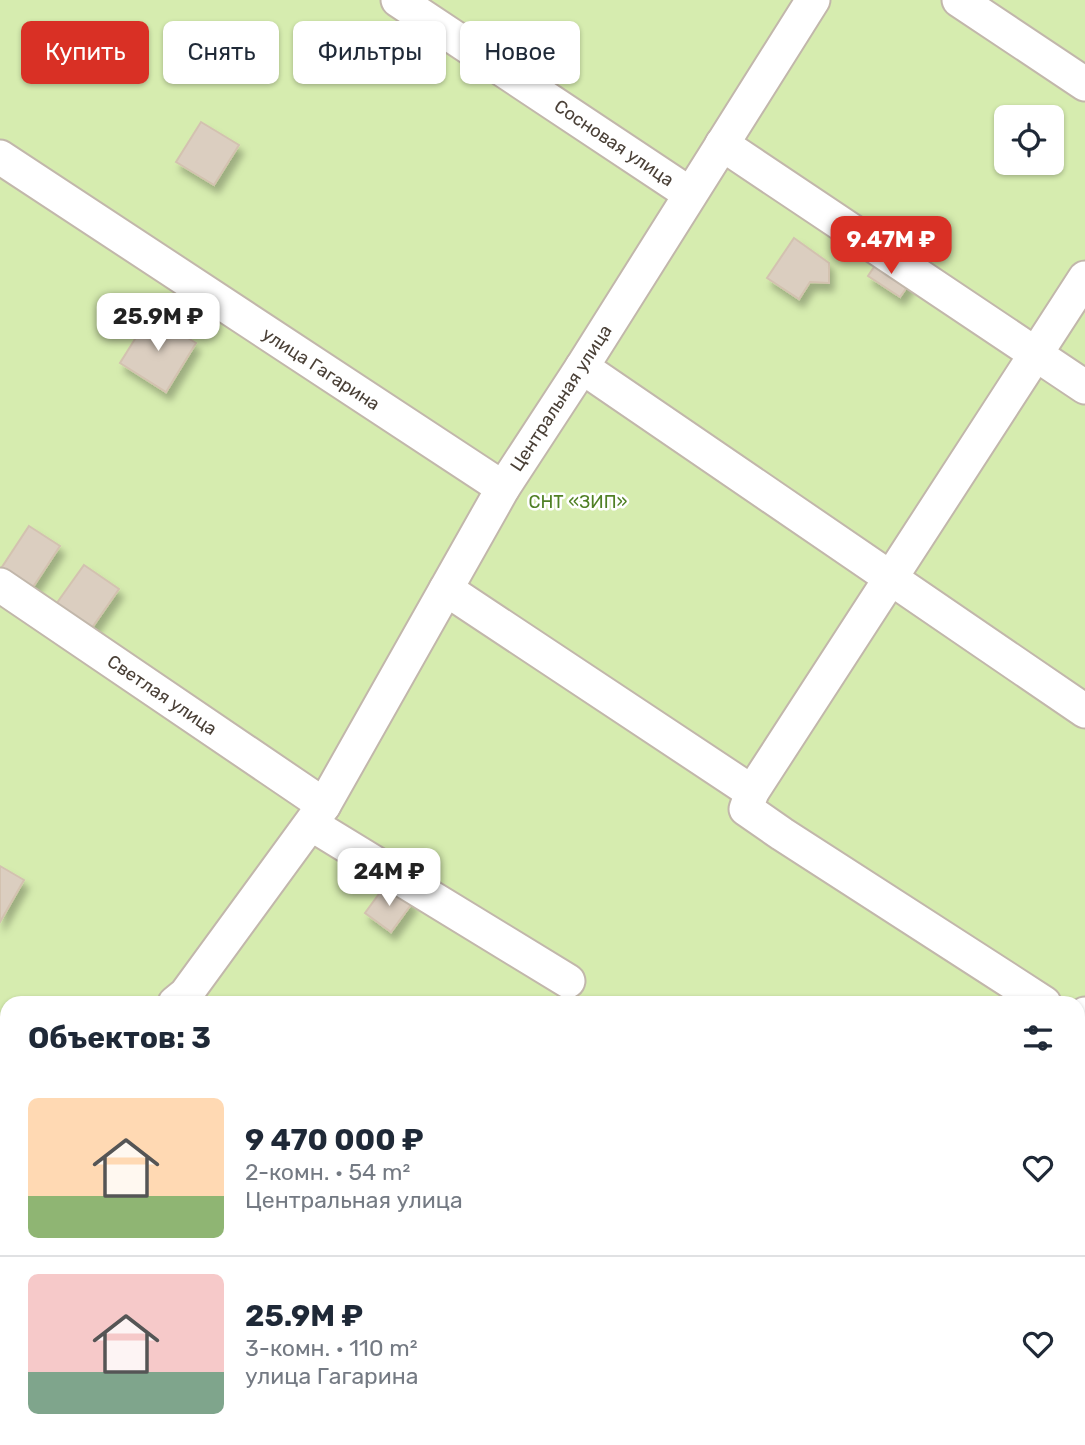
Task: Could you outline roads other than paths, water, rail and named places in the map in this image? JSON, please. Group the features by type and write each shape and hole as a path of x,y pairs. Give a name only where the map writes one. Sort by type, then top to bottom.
{"street":[{"name":"Сосновая улица","path":"398,0 690,194"},
{"name":"Центральная улица","path":"190,996 318,815 503,488 813,0"},
{"path":"959,0 1085,84"},
{"path":"722,144 1085,387"},
{"name":"улица Гагарина","path":"0,157 503,488"},
{"path":"1033,996 746,809 751,792 1085,278"},
{"path":"582,367 1085,711"},
{"name":"Светлая улица","path":"0,585 318,815 568,981"},
{"path":"446,589 751,792"}],"park label":[{"name":"СНТ «ЗИП»","path":"578,502"}]}
